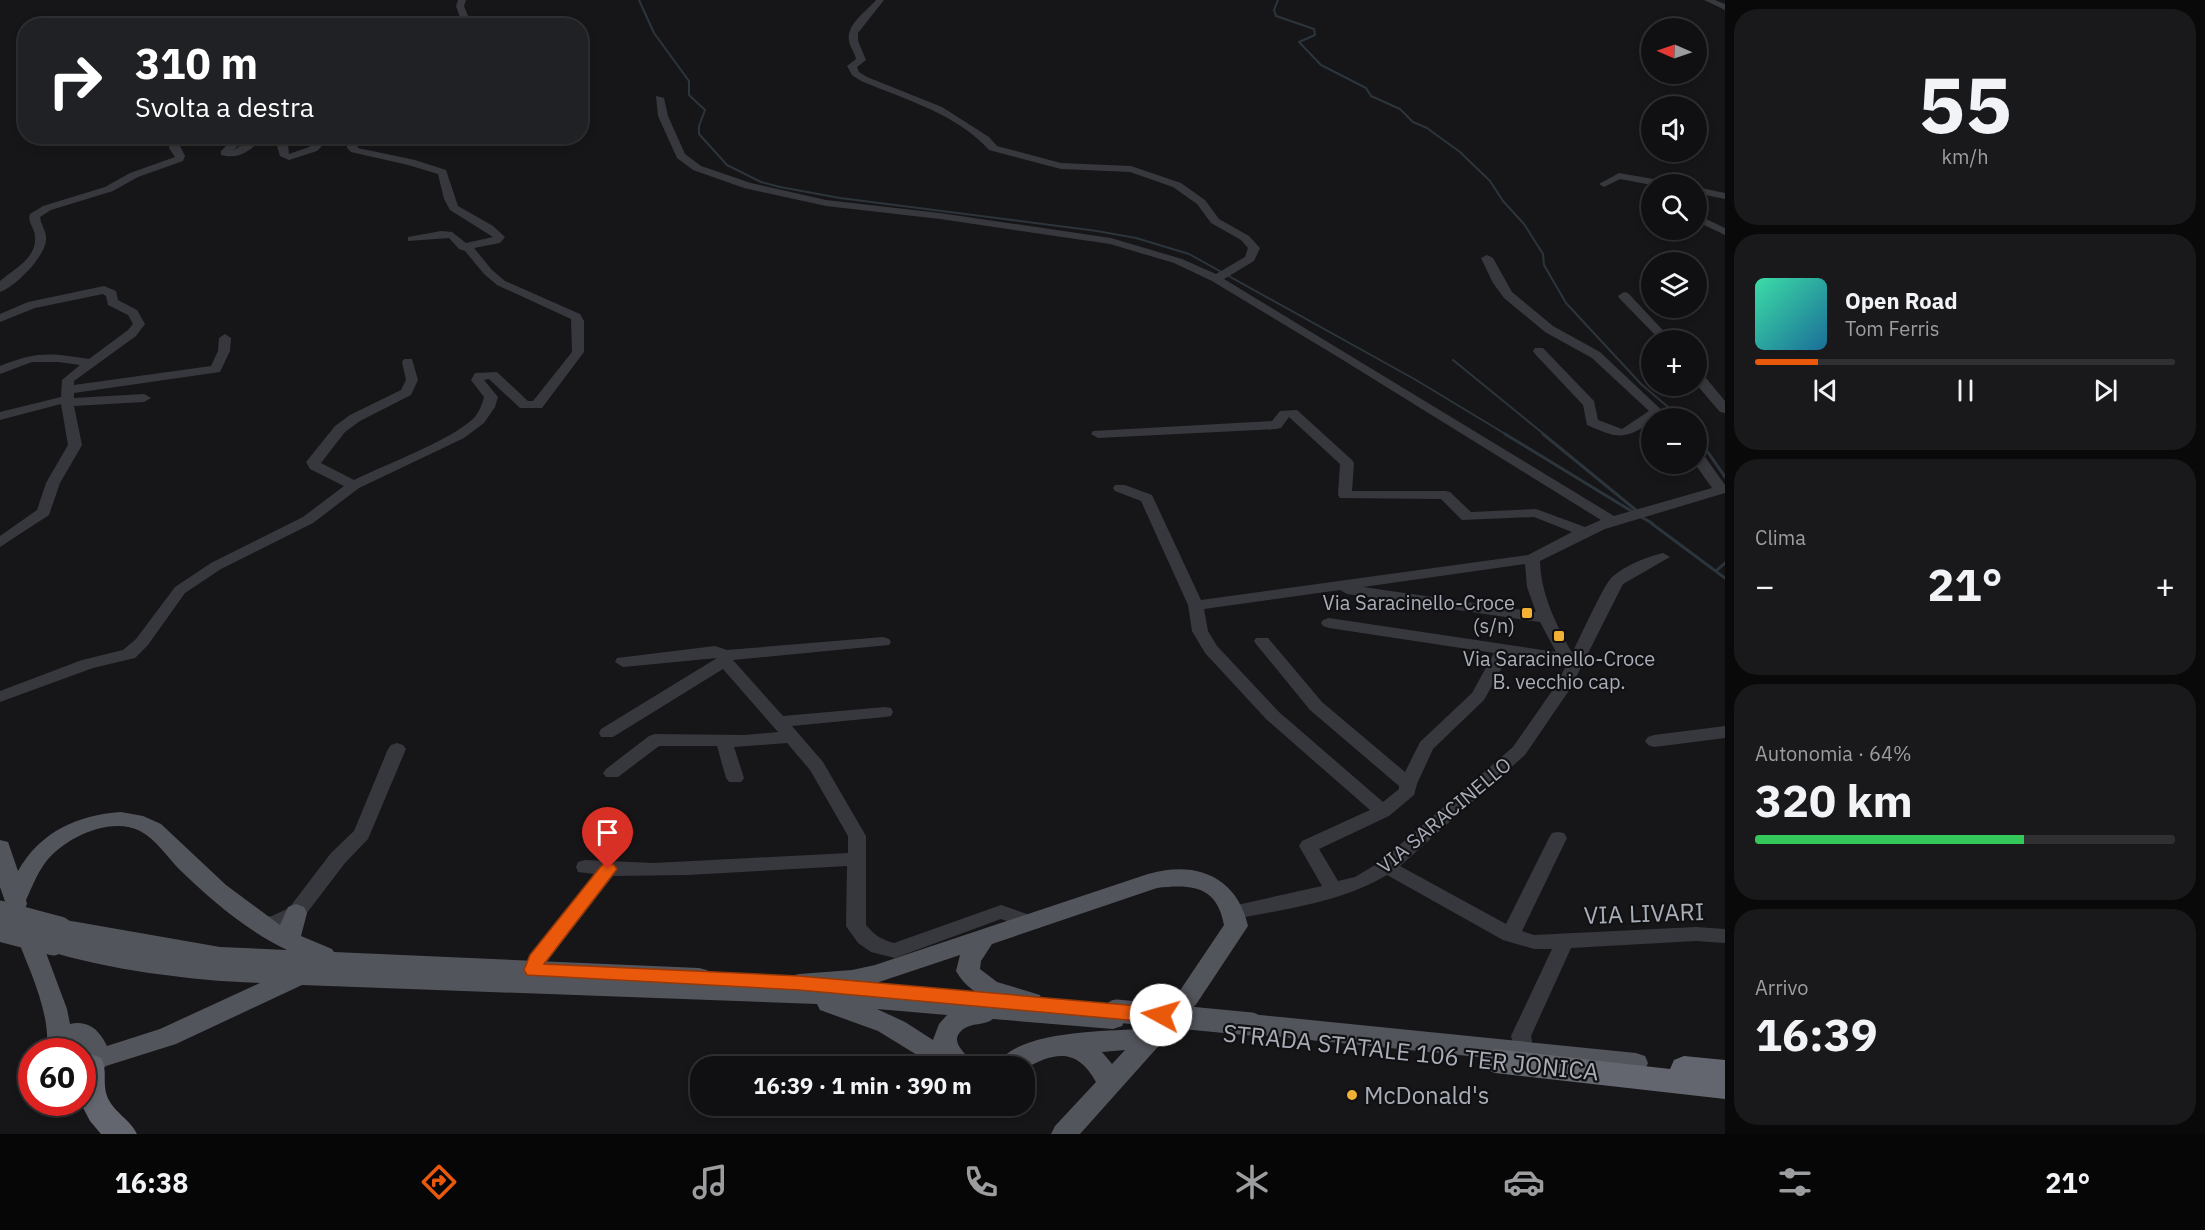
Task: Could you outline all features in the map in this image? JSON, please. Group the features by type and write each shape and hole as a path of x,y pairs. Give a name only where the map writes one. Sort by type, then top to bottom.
{"highway":[{"name":"STRADA STATALE 106 TER JONICA","path":"1495,1061 1638,1070"},
{"path":"1638,1070 1725,1072"},
{"path":"1638,1070 1725,1087"},
{"path":"96,1105 106,1122 122,1134"},
{"path":"88,1116 99,1134"}],"main road":[{"path":"7,906 39,854 66,833 91,824 113,820 132,822 148,826 220,893 304,950 355,964"},
{"path":"0,848 7,906 56,1009 66,1038"},
{"path":"793,988 876,974 1156,880 1178,876 1202,880 1220,891 1235,912 1236,926 1189,996 1126,1065 1071,1131"},
{"name":"STRADA STATALE 106 TER JONICA","path":"7,906 57,936 120,958 222,973 793,988"},
{"path":"289,940 290,928 296,913"},
{"name":"STRADA STATALE 106 TER JONICA","path":"0,930 132,942 220,956 355,964 533,970 1039,1007 1249,1029 1524,1052 1638,1070"},
{"path":"950,1056 945,1048 947,1034 954,1021 964,1014 1033,1017 1039,1007 998,994 973,978 968,971 969,960 983,939"},
{"path":"96,1062 167,1037 298,976"},
{"path":"793,988 888,1024 936,1056"},
{"name":"STRADA STATALE 106 TER JONICA","path":"1249,1029 1495,1061"},
{"path":"1026,1056 1035,1051 1151,1038"},
{"path":"1081,1045 1126,1065"},
{"path":"1081,1045 1100,1064 1110,1085"}],"street":[{"path":"462,0 460,6 465,18"},
{"path":"880,0 874,10 855,28 853,38 861,60 852,66 855,73 864,80 939,109 985,139 993,148 1061,166 1131,169 1177,185 1202,202 1215,221 1245,238 1254,249 1250,259 1216,279"},
{"path":"1708,0 1725,7"},
{"path":"659,98 663,116 681,156 697,168 719,177 774,193 816,201 1111,241 1178,261 1216,279 1617,521"},
{"path":"0,288 8,278 28,266 34,259 41,241 34,216 47,208 109,189 134,176 179,159 180,156 174,144"},
{"path":"234,144 225,153 232,155 240,153 250,144"},
{"path":"281,144 285,156 290,157 313,150 319,144"},
{"path":"352,144 355,150 411,162 442,172 445,176 448,200 453,207 466,218 487,225 500,237 496,241 463,247"},
{"path":"1604,183 1619,176 1641,180"},
{"path":"1707,192 1725,196"},
{"path":"1707,223 1725,232"},
{"path":"0,697 88,664 129,654 142,642 180,590 230,559 308,520 354,486 459,435 479,420 488,407 490,397 477,380 480,376 492,375 525,405 537,405 578,352 576,317 501,283 488,272 469,249 463,247 452,235 412,239"},
{"path":"1487,258 1499,283 1508,295 1549,329 1596,354 1653,408"},
{"path":"0,318 32,305 98,290 110,291 112,302 133,313 139,324 132,333 71,377 67,397 75,445 53,483 44,512 0,543"},
{"path":"1624,296 1656,330"},
{"path":"0,416 67,397 216,369 224,351 225,338"},
{"path":"1539,351 1589,404 1592,423 1621,433 1631,433 1641,427"},
{"path":"0,370 30,358 58,358 91,363"},
{"path":"354,486 315,466 313,462 340,429 355,418 406,392 412,380 408,362"},
{"path":"1707,388 1725,410"},
{"path":"67,397 144,398"},
{"path":"1098,434 1276,425 1285,414 1292,413 1347,463 1345,495 1445,495 1467,517 1536,513 1587,532"},
{"path":"1196,605 1532,559 1550,547 1617,521 1723,490 1707,469"},
{"path":"1120,488 1147,498 1196,605 1200,631 1211,649 1273,716 1383,812"},
{"name":"VIA SARACINELLO","path":"1235,912 1300,900 1334,890 1361,882 1387,867 1519,751 1562,689 1570,664 1617,581 1642,565 1663,557"},
{"path":"1532,559 1531,572 1545,618 1570,664"},
{"path":"1341,585 1350,591 1545,618"},
{"path":"1329,623 1570,664"},
{"path":"1262,641 1316,706 1408,784"},
{"path":"607,733 725,658 883,642"},
{"path":"623,662 716,651 725,658 817,766 857,836 856,926 865,938 878,947 895,951 1001,912 1032,923"},
{"path":"1334,890 1308,846 1383,812 1408,791 1408,784 1426,746 1478,696 1503,651"},
{"path":"779,722 885,712"},
{"path":"1654,741 1725,732"},
{"path":"612,773 655,740 724,741 791,737"},
{"path":"724,741 735,778"},
{"path":"263,923 274,923 296,913 338,858 362,834 397,749"},
{"path":"1510,934 1558,838"},
{"path":"585,867 692,869 816,859 858,859"},
{"name":"VIA LIVARI","path":"1387,867 1510,934 1534,942 1696,934 1725,936"},
{"path":"533,970 537,960 608,869"},
{"name":"VIA LIVARI","path":"1524,1052 1521,1036 1565,941"}],"waterway":[{"path":"639,0 654,33 689,81 689,95 705,110 699,126 699,134 727,165 761,182 780,187 840,198 1097,231 1136,238 1189,254 1416,380 1507,435"},
{"path":"1278,0 1274,10 1276,16 1314,29 1315,35 1299,42 1321,65 1366,88 1371,96 1400,109 1413,122 1427,128 1460,152 1490,181 1503,201 1524,224 1543,254 1544,265 1566,303 1641,384 1669,408"},
{"path":"1453,360 1545,435"},
{"path":"1505,434 1633,512"},
{"path":"1543,434 1637,511"},
{"path":"1707,451 1725,477"},
{"path":"1641,517 1652,523"},
{"path":"1651,523 1725,578"},
{"path":"1716,571 1725,563"}],"place":[{"name":"Via Saracinello-Croce (s/n)","path":"1527,613"},
{"name":"Via Saracinello-Croce B. vecchio cap.","path":"1559,636"},
{"name":"McDonald's","path":"1352,1095"}],"route":[{"path":"608,869 537,960 533,970 799,983 1161,1015"}]}
